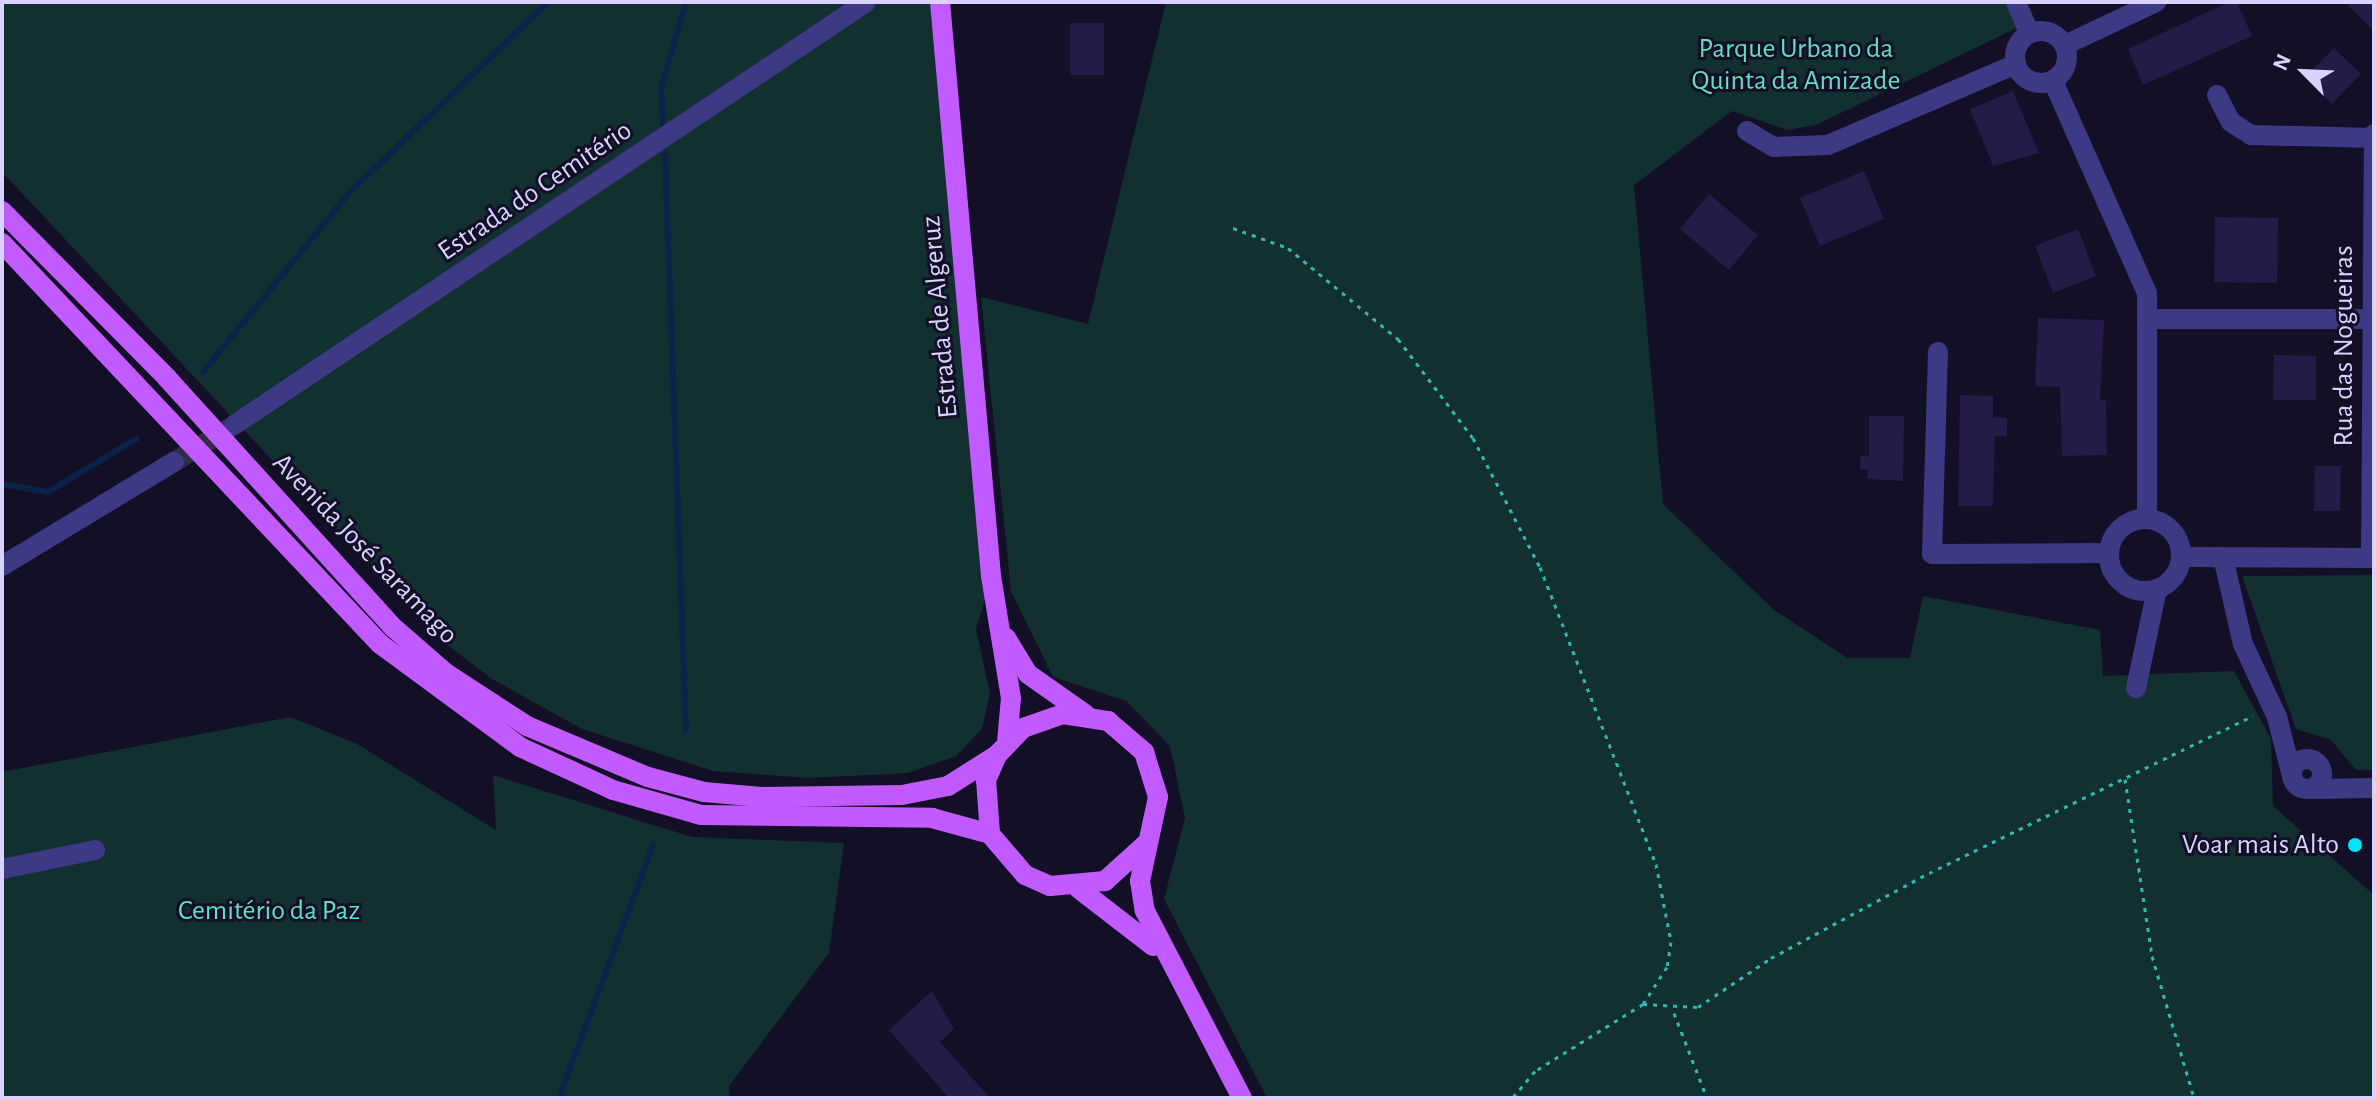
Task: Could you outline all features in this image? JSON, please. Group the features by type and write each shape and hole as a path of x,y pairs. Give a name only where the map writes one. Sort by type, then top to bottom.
{"main road":[{"name":"Estrada de Algeruz","path":"940,2 999,627 1011,698 1002,749 986,780 990,834 1025,875 1078,888 1131,922 1164,958"},
{"name":"Avenida José Saramago","path":"2,211 167,378 394,628 447,674 527,726 648,777 704,792 762,797 902,795 948,786 1002,749"},
{"name":"Avenida José Saramago","path":"2,243 380,644 520,747 613,790 701,815 932,818 990,834"},
{"name":"Estrada de Algeruz","path":"999,627 1028,674 1085,714 1108,721 1144,752 1158,797 1147,843 1141,897 1164,958 1242,1098"},
{"path":"1002,749 1042,718 1085,714"},
{"path":"1078,888 1117,873 1147,843"}],"street":[{"name":"Estrada do Cemitério","path":"234,425 866,2"},
{"path":"2016,2 2029,33"},
{"path":"2065,45 2156,2"},
{"path":"2050,32 2065,45 2067,66 2053,81 2033,83 2016,64 2016,49 2029,33 2050,32"},
{"path":"1747,131 1774,147 1828,145 2016,64"},
{"path":"2053,81 2147,293 2147,519"},
{"path":"2217,95 2231,122 2251,135 2374,136"},
{"name":"Rua das Nogueiras","path":"2372,558 2374,136"},
{"path":"2149,319 2373,319"},
{"path":"1938,352 1932,554 2109,553"},
{"path":"2,566 174,462"},
{"path":"2136,688 2157,589 2178,571 2181,557 2172,531 2147,519 2121,528 2109,553 2118,580 2157,589"},
{"path":"2181,557 2372,558"},
{"path":"2223,557 2243,644 2284,740 2292,776 2310,789 2342,785 2374,788"},
{"path":"2284,740 2342,785"},
{"path":"2292,776 2300,761 2317,765"},
{"path":"2310,789 2317,765"},
{"path":"2,869 95,850"}],"path":[{"path":"1233,228 1288,248 1398,339 1473,438 1514,514 1656,864 1671,942 1667,967 1643,1004 1535,1071 1512,1098"},
{"path":"1643,1004 1673,1011 1698,1007 1771,958 1929,873 2271,707"},
{"path":"2125,779 2152,956 2194,1098"},
{"path":"1673,1011 1707,1098"}],"green space":[{"path":"2,2 943,2 986,596 976,629 990,693 982,729 956,756 908,773 809,778 713,771 582,729 492,679 442,641 2,172"},
{"name":"Parque Urbano da Quinta da Amizade","path":"1166,2 2016,2 2025,24 1816,125 1787,130 1732,111 1634,185 1663,504 1773,609 1847,658 1910,658 1923,596 2100,630 2103,676 2234,671 2271,739 2273,806 2374,895 2374,1098 1267,1098 1164,899 1185,818 1170,746 1126,701 1053,677 1011,591 981,297 1088,324"},
{"path":"2374,575 2374,770 2356,770 2331,740 2296,729 2242,576"},
{"name":"Cemitério da Paz","path":"290,717 357,744 496,830 493,775 692,837 844,843 829,953 729,1086 730,1098 2,1098 2,772"}],"building":[{"path":"2229,2 2237,2 2252,36 2143,85 2128,49"},
{"path":"2345,2 2374,2 2374,31"},
{"path":"1070,23 1104,23 1104,75 1070,75"},
{"path":"2334,48 2361,74 2332,104 2305,77"},
{"path":"2013,91 2039,153 1993,166 1970,109"},
{"path":"1864,171 1884,219 1820,246 1800,198"},
{"path":"1709,194 1758,235 1729,270 1680,229"},
{"path":"2215,217 2278,218 2277,283 2214,282"},
{"path":"2078,229 2096,276 2053,293 2035,246"},
{"path":"2038,318 2104,320 2100,400 2106,400 2107,455 2062,456 2060,387 2035,386"},
{"path":"2274,355 2316,356 2316,400 2273,400"},
{"path":"1960,395 1993,396 1993,417 2007,418 2007,436 1995,436 1993,506 1958,506"},
{"path":"1869,416 1904,416 1903,481 1867,479 1868,470 1860,470 1861,455 1869,456"},
{"path":"2315,466 2341,466 2340,511 2314,511"},
{"path":"932,991 954,1029 940,1042 990,1098 949,1098 889,1030"}],"waterway":[{"path":"203,372 350,192 548,2"},
{"path":"663,124 661,89 686,2"},
{"path":"665,154 686,731"},
{"path":"2,484 48,492 136,439"},
{"path":"559,1098 653,845"}],"tunnel":[{"path":"174,462 231,427"}],"place":[{"name":"Voar mais Alto","path":"2355,845"}]}
